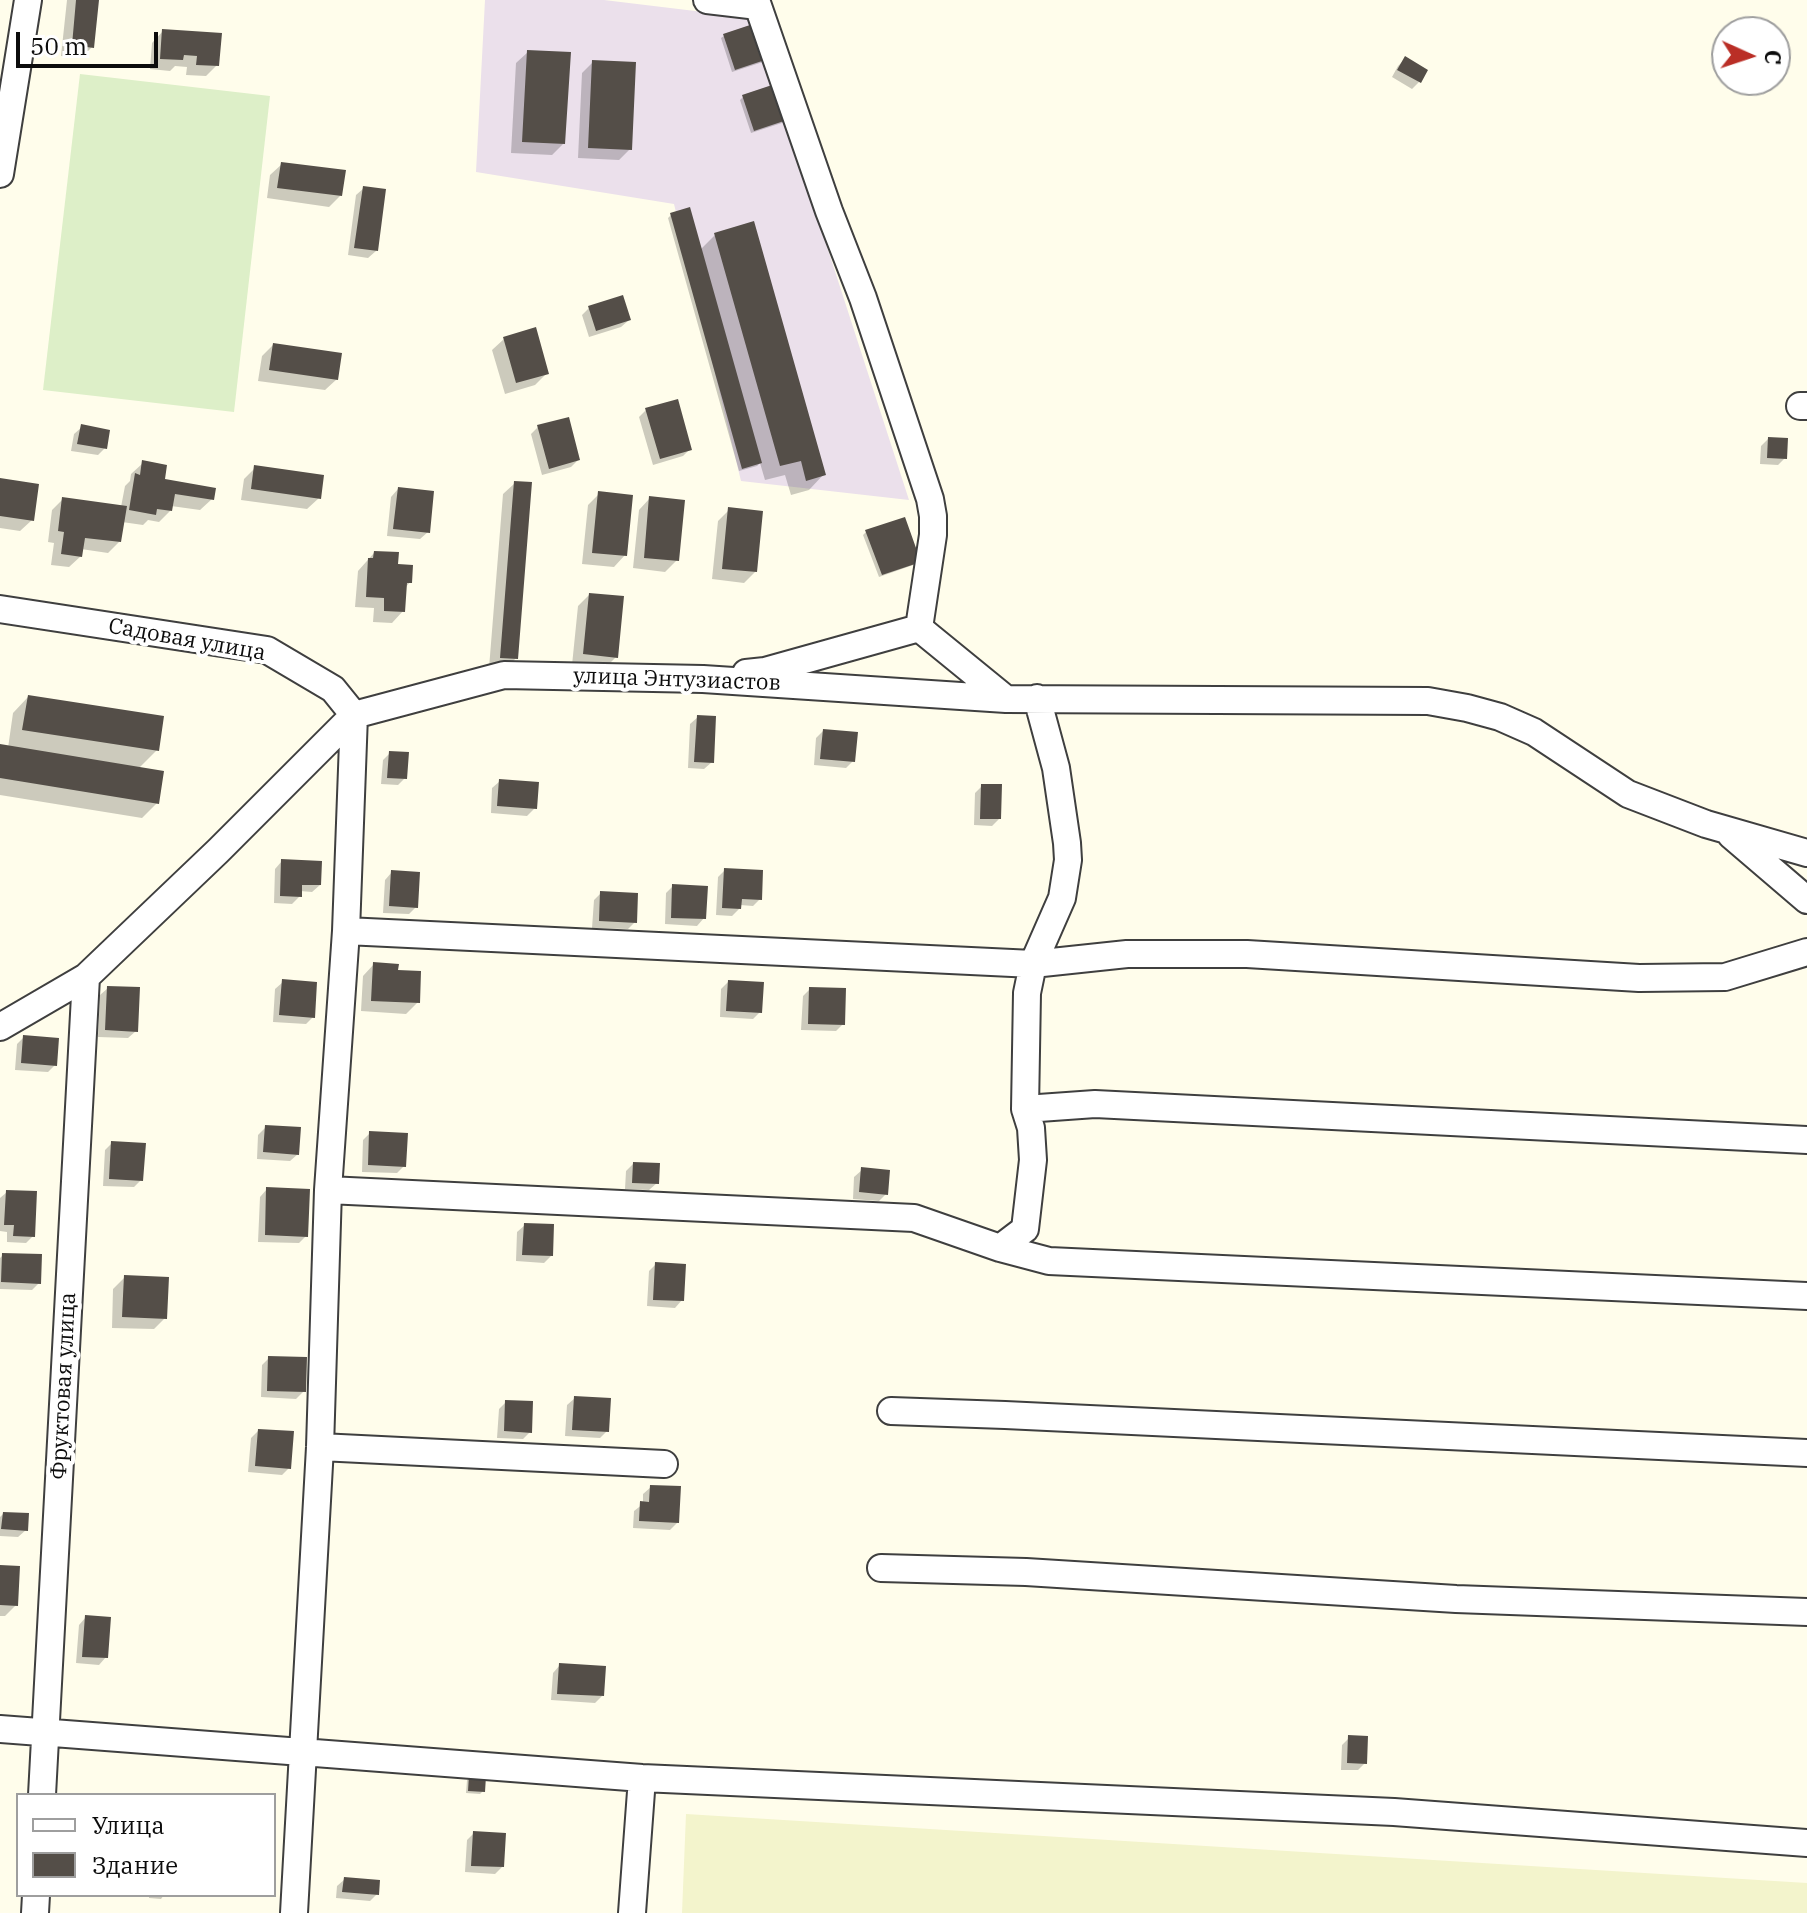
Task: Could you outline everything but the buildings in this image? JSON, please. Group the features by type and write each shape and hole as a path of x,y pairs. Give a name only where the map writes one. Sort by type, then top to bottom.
{"street":[{"path":"0,174 28,0"},
{"path":"707,0 757,3 829,211 863,298 933,516 919,628"},
{"name":"Садовая улица","path":"0,609 267,650 333,689 354,715"},
{"path":"703,679 765,671 919,628"},
{"path":"919,628 1006,699"},
{"name":"улица Энтузиастов","path":"354,715 504,675 703,679 1006,699 1428,701 1500,717 1534,732 1628,794 1706,824 1807,853"},
{"path":"1000,1248 1025,1229 1033,1160 1031,1128 1025,1109 1027,993 1033,964 1062,898 1068,860 1056,768 1037,698"},
{"path":"294,1913 320,1447 328,1190 346,931 354,715"},
{"path":"0,1027 86,977 354,715"},
{"path":"1723,828 1807,900"},
{"path":"346,931 1033,964 1127,954 1247,954 1623,978 1725,977 1807,952"},
{"name":"Фруктовая улица","path":"42,1793 86,977"},
{"path":"1025,1109 1095,1104 1807,1140"},
{"path":"328,1190 914,1218 1000,1248 1049,1261 1807,1296"},
{"path":"891,1411 1807,1453"},
{"path":"320,1447 664,1464"},
{"path":"881,1568 1026,1572 1456,1599 1807,1612"},
{"path":"0,1729 642,1778 1394,1812 1807,1843"},
{"path":"632,1913 642,1778"}],"shaded area":[{"path":"485,0 604,0 753,18 909,500 741,481 674,204 476,172"}],"green space":[{"path":"80,74 270,96 234,412 43,390"},
{"path":"686,1814 1807,1883 1807,1913 682,1913"}]}
